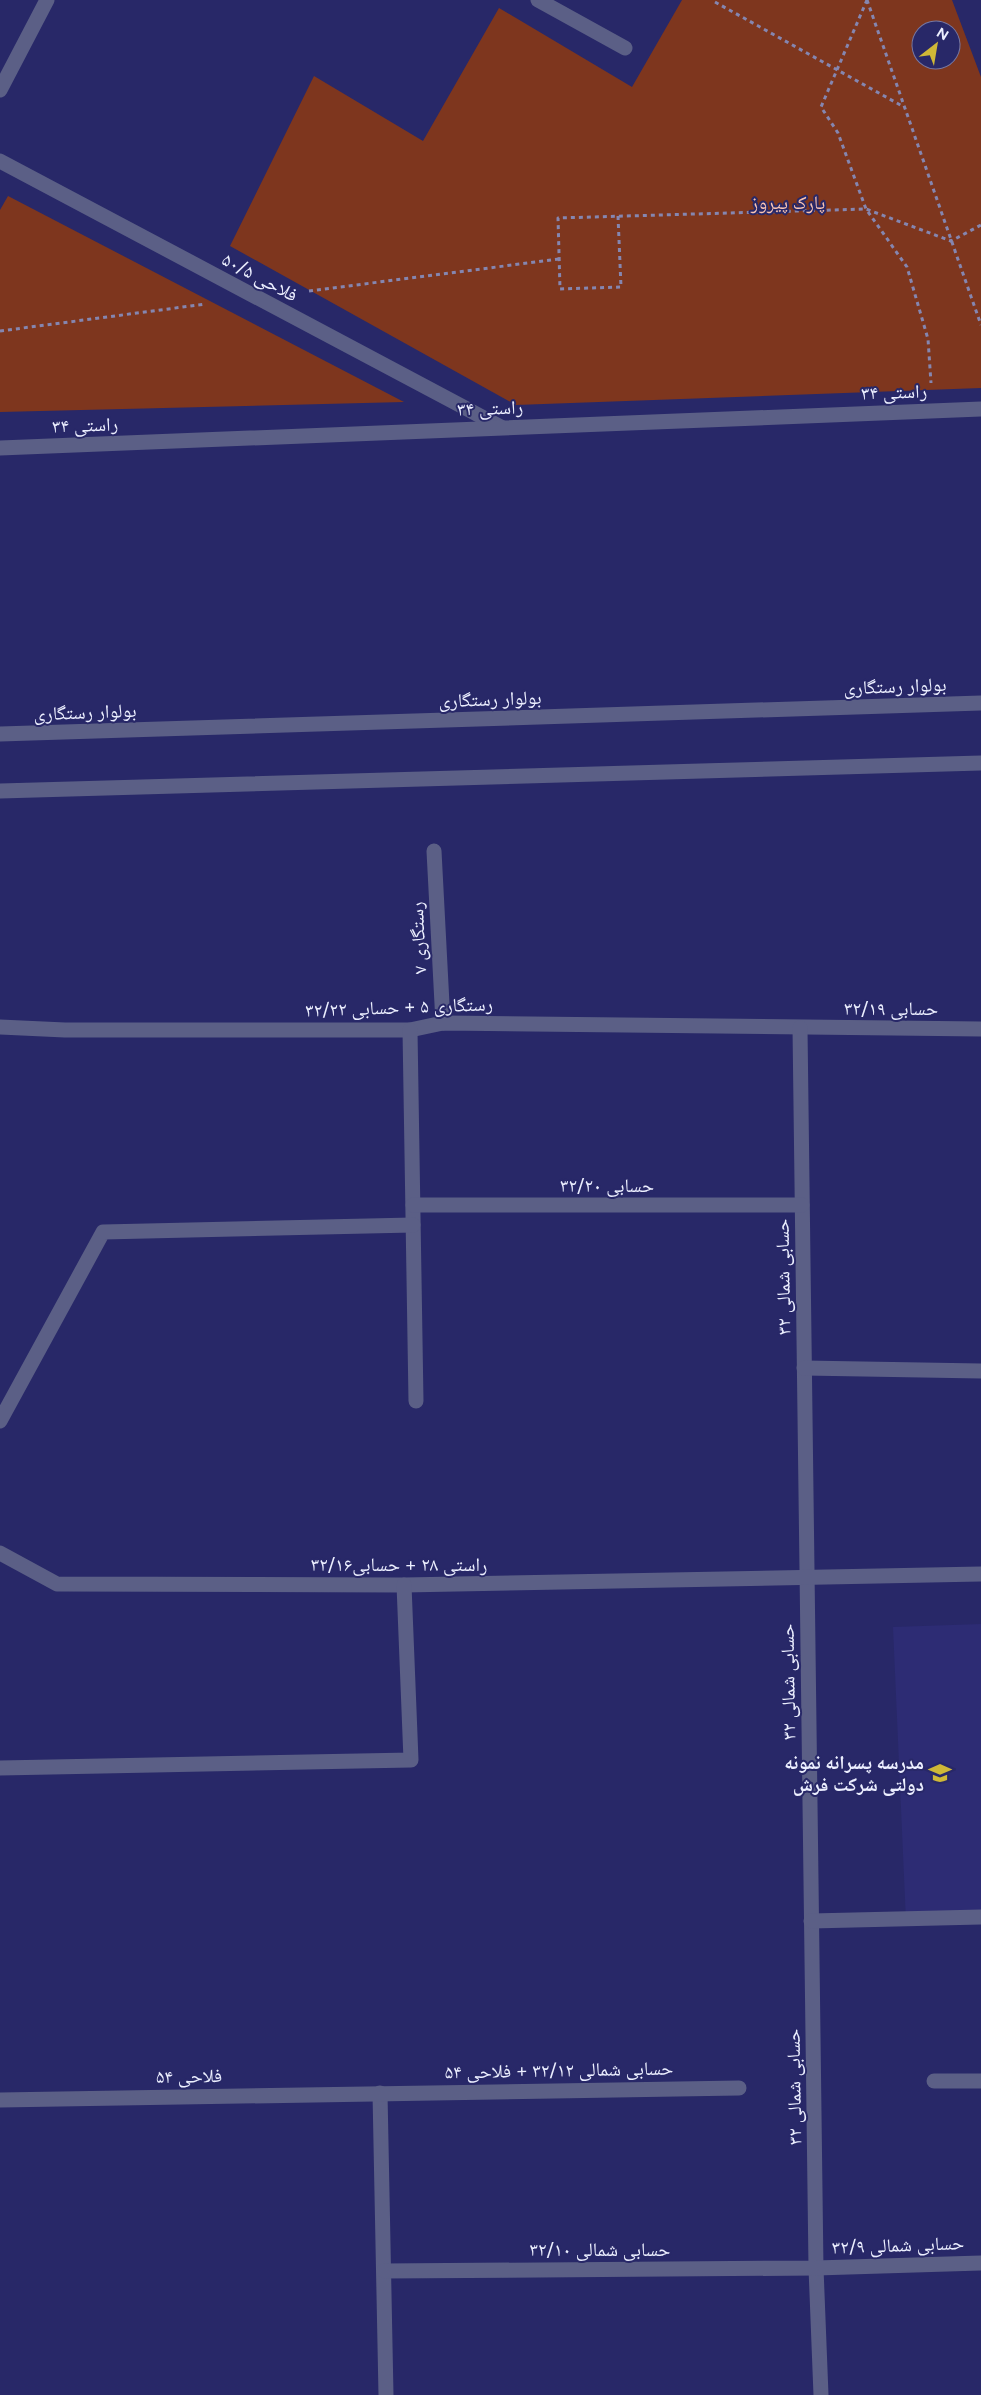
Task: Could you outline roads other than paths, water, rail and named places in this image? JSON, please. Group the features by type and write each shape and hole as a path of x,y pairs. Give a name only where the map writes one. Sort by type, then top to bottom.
{"street":[{"path":"0,90 47,0"},
{"path":"538,0 625,48"},
{"name":"فلاحی ۵۰/۵","path":"0,161 502,428"},
{"name":"راستی ۳۴","path":"0,448 981,409"},
{"name":"بولوار رستگاری","path":"0,734 981,703"},
{"path":"0,791 981,763"},
{"name":"رستگاری ۷","path":"434,852 443,1023"},
{"name":"رستگاری ۵ + حسابی ۳۲/۲۲","path":"0,1027 64,1030 410,1030 443,1023 800,1028"},
{"name":"حسابی ۳۲/۱۹","path":"800,1028 981,1029"},
{"name":"حسابی شمالی ۳۲","path":"800,1028 816,2268 821,2395"},
{"path":"410,1030 416,1401"},
{"name":"حسابی ۳۲/۲۰","path":"413,1205 802,1206"},
{"path":"0,1421 103,1232 413,1225"},
{"path":"804,1368 981,1371"},
{"name":"راستی ۲۸ + حسابی۳۲/۱۶","path":"0,1553 57,1584 404,1585 806,1579 981,1574"},
{"path":"0,1768 411,1760 404,1585"},
{"path":"811,1921 981,1917"},
{"path":"934,2081 981,2081"},
{"name":"حسابی شمالی ۳۲/۱۲ + فلاحی ۵۴","path":"380,2093 739,2088"},
{"path":"380,2093 386,2395"},
{"name":"فلاحی ۵۴","path":"0,2100 380,2093"},
{"name":"حسابی شمالی ۳۲/۹","path":"816,2268 981,2263"},
{"name":"حسابی شمالی ۳۲/۱۰","path":"384,2271 816,2268"}],"place":[{"name":"مدرسه پسرانه نمونه دولتی شرکت فرش","path":"940,1773"}],"park label":[{"name":"پارک پیروز","path":"788,202"}]}
